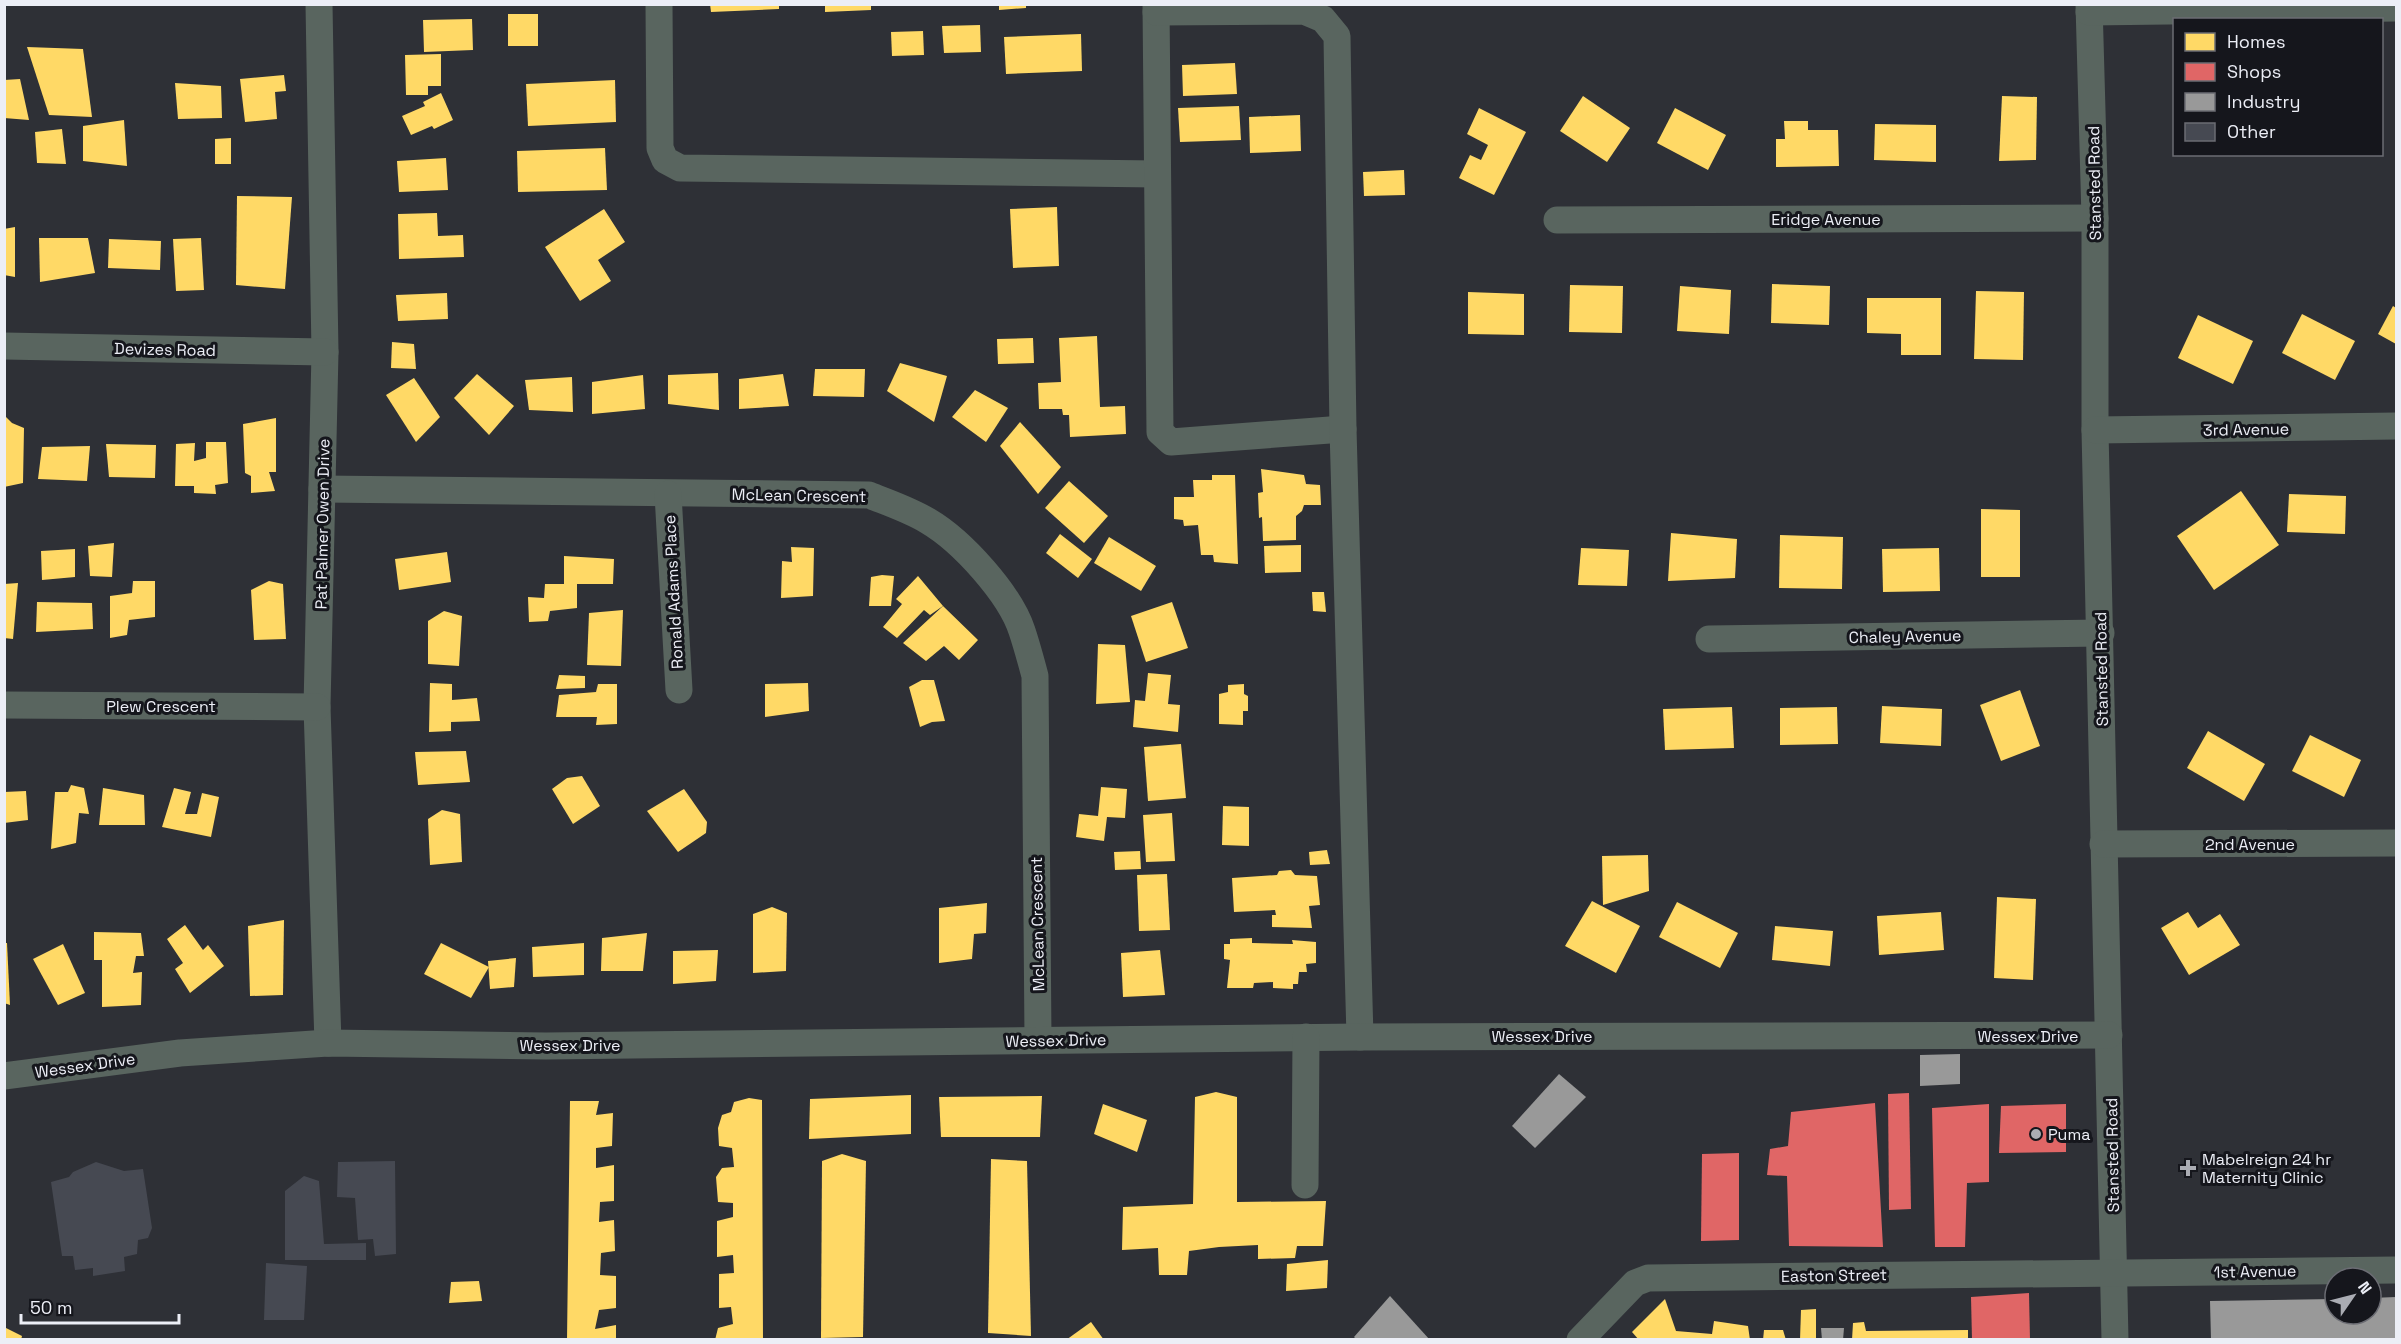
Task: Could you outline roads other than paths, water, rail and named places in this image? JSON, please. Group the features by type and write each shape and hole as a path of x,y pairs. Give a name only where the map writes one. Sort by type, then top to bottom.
{"street":[{"name":"Pat Palmer Owen Drive","path":"319,4 325,352 317,707 328,1043"},
{"path":"659,4 660,148 665,160 680,168 1157,174"},
{"path":"1343,429 1171,442 1160,432 1156,8 1305,11 1323,19 1337,36 1343,429 1360,1037"},
{"path":"2089,8 2397,8"},
{"name":"Stansted Road","path":"2089,8 2095,218 2095,430 2101,633 2103,844 2114,1272 2112,1338"},
{"name":"Eridge Avenue","path":"1557,220 2095,218"},
{"name":"Devizes Road","path":"4,346 325,352"},
{"name":"3rd Avenue","path":"2095,430 2397,426"},
{"name":"McLean Crescent","path":"322,489 869,495 927,520 956,541 985,573 1007,603 1022,629 1035,676 1038,1040"},
{"name":"Ronald Adams Place","path":"668,494 679,690"},
{"name":"Chaley Avenue","path":"1709,639 2101,633"},
{"name":"Plew Crescent","path":"4,705 317,707"},
{"name":"2nd Avenue","path":"2103,844 2397,843"},
{"name":"Wessex Drive","path":"4,1076 180,1053 328,1043 546,1046 1306,1037 2109,1035"},
{"path":"1305,1185 1306,1037"},
{"name":"1st Avenue","path":"2114,1272 2397,1270"},
{"name":"Easton Street","path":"1580,1340 1635,1283 1648,1278 2114,1272"}],"place":[{"name":"Puma","path":"2036,1134"},
{"name":"Mabelreign 24 hr Maternity Clinic","path":"2188,1168"}]}
